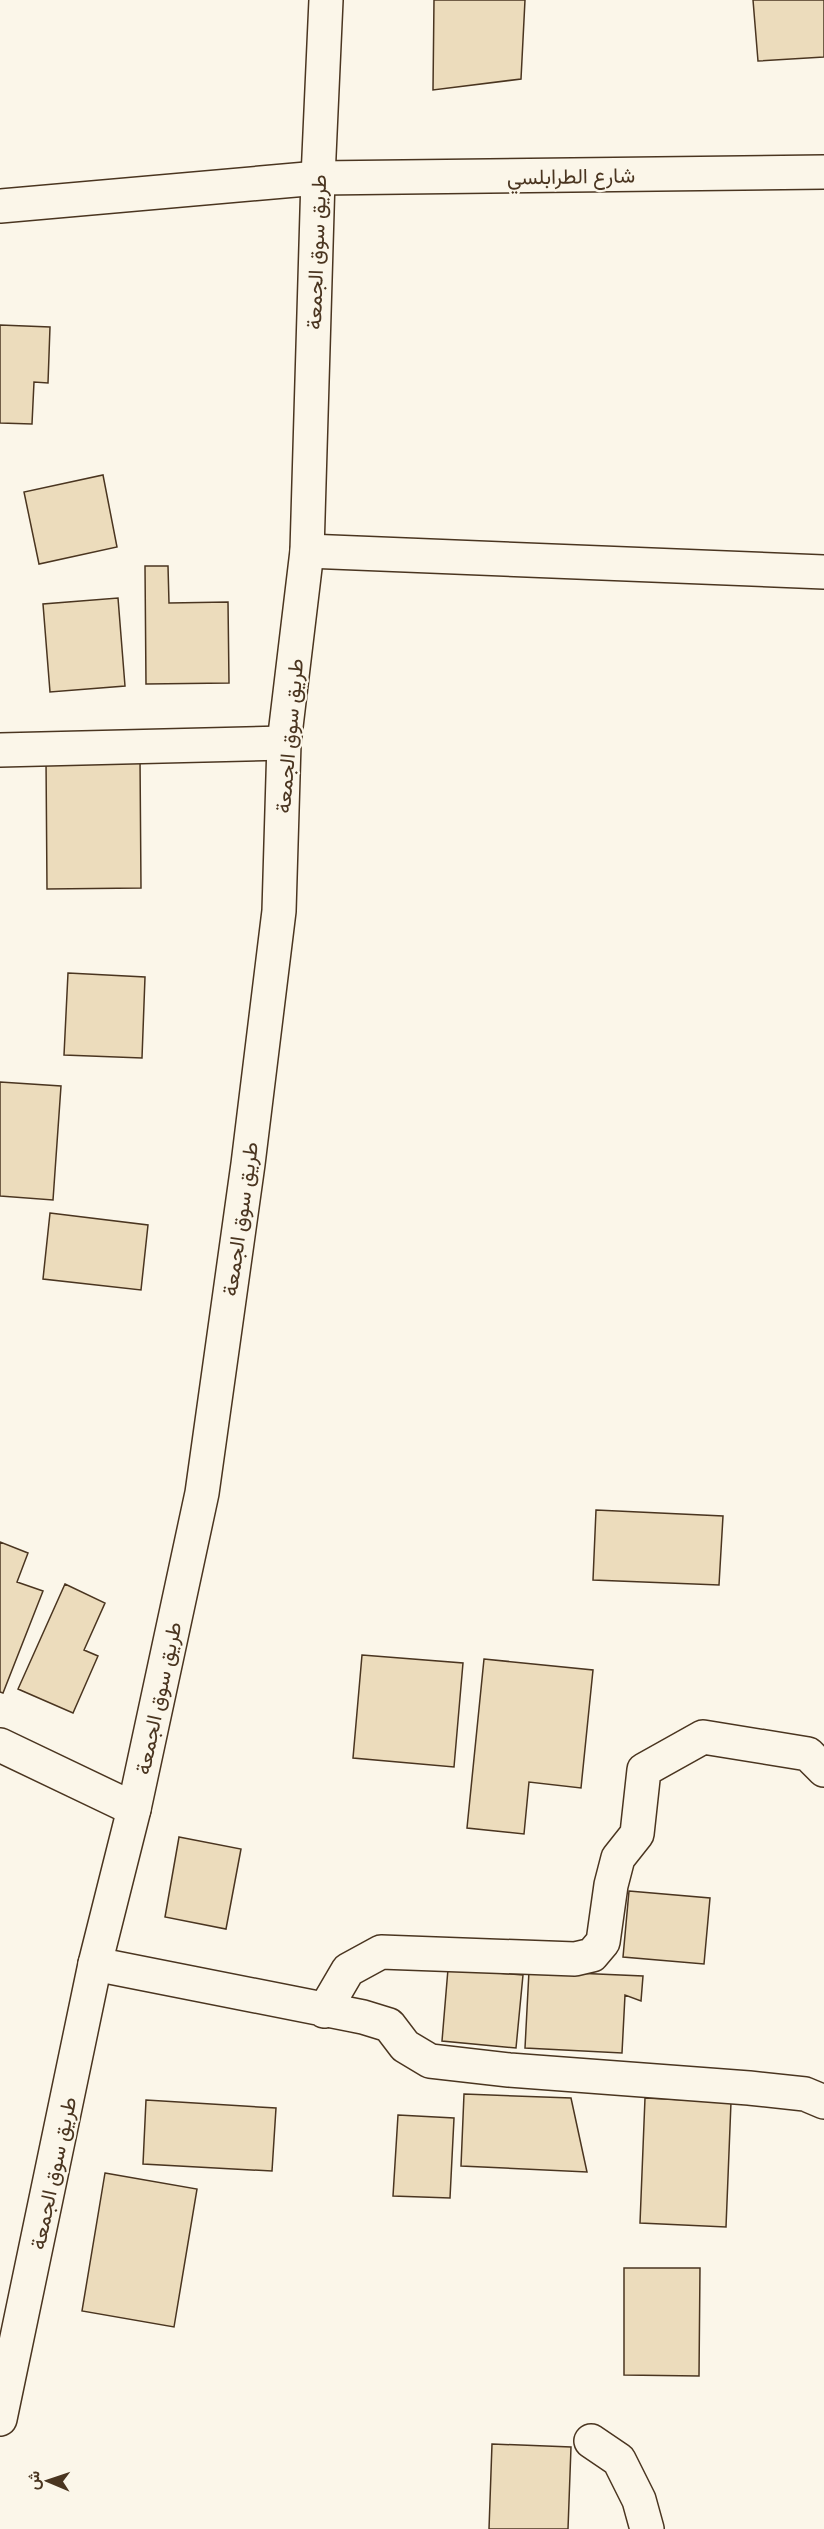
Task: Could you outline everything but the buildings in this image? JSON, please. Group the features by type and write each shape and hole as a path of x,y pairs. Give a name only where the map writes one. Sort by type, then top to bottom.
{"street":[{"name":"طريق سوق الجمعة","path":"0,2419 95,1964 134,1809 202,1492 248,1164 279,911 284,743 307,551 318,178 326,0"},
{"name":"شارع الطرابلسي","path":"0,206 318,178 824,172"},
{"path":"307,551 824,572"},
{"path":"0,750 284,743"},
{"path":"324,2011 348,1970 381,1952 575,1959 592,1955 603,1942 611,1885 618,1858 637,1834 644,1770 703,1737 808,1754 824,1770"},
{"path":"0,1744 134,1809"},
{"path":"95,1964 363,2017 389,2025 405,2046 429,2061 509,2070 749,2088 805,2094 824,2102"},
{"path":"591,2441 619,2460 639,2500 647,2529"}]}
